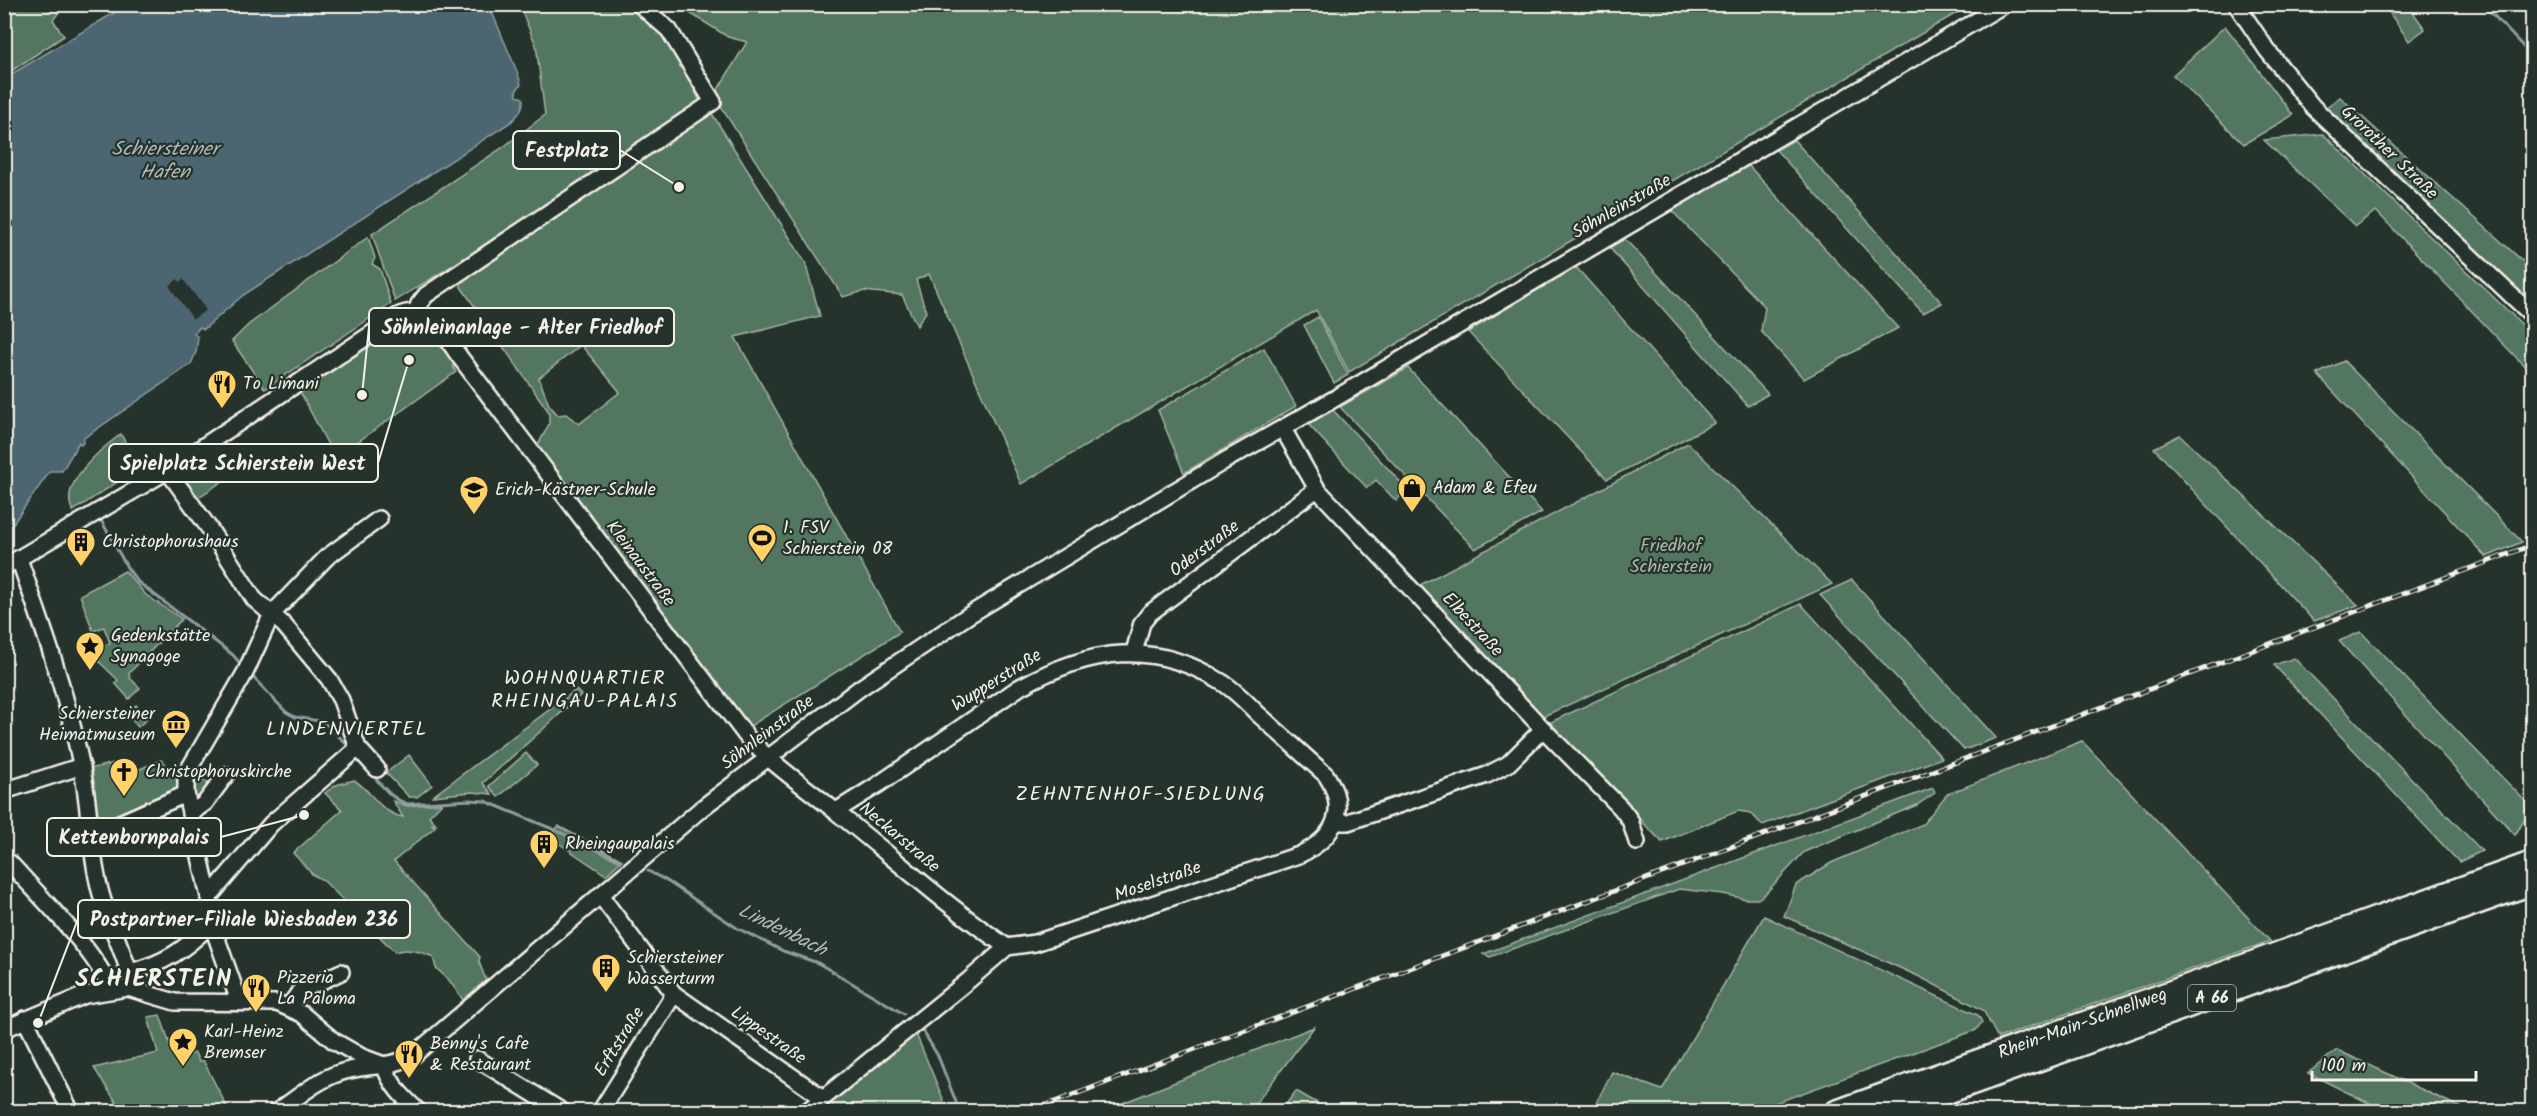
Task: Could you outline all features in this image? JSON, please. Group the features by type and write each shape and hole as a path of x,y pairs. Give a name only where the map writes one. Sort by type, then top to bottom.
{"highway":[{"path":"2501,875 2532,850"},
{"name":"Rhein-Main-Schnellweg","path":"1836,1112 2532,863"},
{"name":"Rhein-Main-Schnellweg","path":"1891,1112 2532,883"}],"street":[{"path":"4,567 168,473 398,316 416,312 418,304 426,295 713,102 669,30 639,4"},
{"name":"Söhnleinstraße","path":"276,1112 329,1077 350,1070 403,1061 419,1051 684,822 767,757 868,683 969,615 1207,473 1241,457 1258,442 2006,4"},
{"name":"Grorother Straße","path":"2236,4 2267,50 2313,107 2532,315"},
{"name":"Kleinaustraße","path":"416,312 427,317 452,346 728,714 767,757"},
{"name":"Elbestraße","path":"1282,429 1317,489 1626,814 1634,828 1637,842"},
{"path":"168,473 209,528 254,599 284,625 330,679 341,700 354,752 377,769"},
{"name":"Oderstraße","path":"1134,652 1142,622 1150,613 1317,489"},
{"path":"239,1001 211,924 209,897 186,795 189,766 247,670 272,614 327,557 379,519"},
{"path":"19,560 61,682 82,766 96,873 102,899 134,989"},
{"name":"Wupperstraße","path":"836,811 1030,681 1078,661 1134,652 1154,654 1189,665 1234,692 1326,775 1334,787 1338,802 1335,822"},
{"path":"1335,822 1348,822 1487,775 1508,764 1543,729"},
{"path":"209,897 271,824 354,752"},
{"name":"Neckarstraße","path":"767,757 972,923 1007,947"},
{"path":"4,791 82,766"},
{"path":"190,814 205,803 226,775"},
{"path":"92,835 186,795"},
{"name":"Moselstraße","path":"1007,947 1035,943 1299,855 1323,840 1335,822"},
{"path":"10,863 93,958 110,990"},
{"name":"Lippestraße","path":"600,895 674,994 823,1098"},
{"path":"129,972 161,963 194,940 211,924"},
{"path":"806,1112 969,981 1007,947"},
{"path":"289,1006 300,991 341,972"},
{"path":"4,1029 70,1000 110,990 134,989 175,1002 274,1002 289,1006 302,1014 334,1041 362,1057 384,1065 390,1082 419,1112"},
{"name":"Erftstraße","path":"600,1112 674,994"},
{"path":"25,1019 71,1112"},
{"path":"329,1077 336,1058 334,1041"},
{"path":"477,1059 563,1112"}],"green space":[{"path":"4,5 71,5 59,12 53,20 64,36 5,75"},
{"path":"519,5 631,5 665,37 682,64 701,104 550,205 395,301 372,234 502,148 545,115 536,45"},
{"path":"677,5 1970,5 1349,372 1316,310 1021,484 929,274 916,280 926,312 917,326 902,295 864,291 843,297 714,96 747,42 728,37"},
{"path":"2384,5 2408,5 2425,29 2409,41"},
{"path":"2225,26 2293,115 2244,144 2173,75"},
{"path":"2340,97 2525,263 2532,259 2532,307 2325,108"},
{"path":"711,112 805,262 820,316 735,337 900,632 747,728 537,447 549,424 549,412 461,287 461,280","holes":["581,345 620,392 579,424 566,414 558,415 549,405 539,378"]},
{"path":"2323,134 2532,334 2532,374 2376,211 2355,226 2264,140"},
{"path":"1794,140 1942,303 1923,313 1776,150"},
{"path":"1748,165 1898,328 1804,379 1761,331 1765,307 1671,210"},
{"path":"368,237 375,258 372,264 380,269 391,304 265,389 232,341 248,325"},
{"path":"1624,238 1768,394 1748,406 1608,246"},
{"path":"1575,266 1715,423 1607,479 1468,332"},
{"path":"1318,317 1348,375 1334,383 1304,325"},
{"path":"415,319 427,324 458,362 453,366 456,372 335,458 298,388 395,323"},
{"path":"1264,348 1296,406 1184,473 1158,410"},
{"path":"2344,361 2522,542 2486,557 2317,374"},
{"path":"1408,368 1542,512 1475,549 1340,407"},
{"path":"1332,409 1407,489 1396,501 1376,480 1367,488 1309,425"},
{"path":"121,434 129,450 133,472 73,511 70,501 71,490 76,479 103,448"},
{"path":"2180,435 2358,605 2314,621 2154,448"},
{"name":"Friedhof Schierstein","path":"1688,443 1832,584 1544,716 1536,714 1419,591 1420,585"},
{"path":"210,450 230,476 193,501 173,475"},
{"path":"125,571 146,595 182,619 129,673 130,678 140,688 129,699 115,683 118,680 88,651 110,643 104,627 93,631 80,595"},
{"path":"1852,580 1996,738 1964,750 1820,595"},
{"path":"1801,604 1942,758 1762,825 1751,813 1738,811 1662,842 1547,724"},
{"path":"2361,632 2532,808 2515,835 2339,641"},
{"path":"2294,658 2482,851 2459,862 2274,665"},
{"path":"576,690 581,695 483,783 492,794 472,792 433,796"},
{"path":"136,705 147,719 138,727 126,713"},
{"path":"2082,741 2270,941 1998,1038 1983,1010 1920,977 1784,916 1796,885 1831,863 1923,824 1947,794"},
{"path":"526,753 537,765 498,797 489,786"},
{"path":"409,755 432,785 417,797 409,797 386,773"},
{"path":"161,760 170,769 192,772 213,787 200,802 190,792 97,825 88,769 119,762 126,775"},
{"path":"354,780 395,815 403,817 393,801 407,806 442,803 429,816 437,825 431,824 435,827 394,861 480,957 479,962 486,980 463,1000 449,980 436,968 433,957 409,950 395,952 323,880 313,875 293,853 342,810 325,793 336,785"},
{"path":"1933,788 1935,793 1917,805 1804,852 1758,899 1679,889 1490,957 1483,954"},
{"path":"559,826 622,860 606,875 548,836"},
{"path":"1764,916 1978,1015 1982,1022 1976,1030 1753,1111 1592,1111 1612,1072 1662,1090"},
{"path":"160,1015 175,1059 195,1053 199,1062 203,1060 229,1111 198,1111 196,1108 183,1112 122,1111 94,1068 158,1053 148,1017"},
{"path":"1314,1027 1250,1111 1102,1111 1115,1106"},
{"path":"916,1034 946,1106 934,1111 839,1112 830,1103"},
{"path":"2337,1050 2468,1111 2385,1111 2308,1073"},
{"path":"1296,1091 1331,1111 1281,1111"}],"water":[{"name":"Schiersteiner Hafen","path":"127,5 489,5 518,74 521,84 516,91 517,96 523,98 523,105 519,114 511,122 242,296 204,329 200,327 194,334 198,337 196,352 191,364 84,438 81,445 79,442 62,471 50,471 12,525 5,528 5,78"}],"pier":[{"path":"178,279 180,282 183,279 206,310 193,319 169,286"}],"waterway":[{"path":"2483,4 2532,56"},
{"name":"Lindenbach","path":"101,520 128,569 138,582 233,655 243,667"},
{"name":"Lindenbach","path":"250,674 286,712 295,717 319,721 330,727 350,748"},
{"name":"Lindenbach","path":"371,773 383,788 402,802 408,804 485,801 555,830 620,861"},
{"name":"Lindenbach","path":"648,871 667,881 737,928 783,951 818,963 904,1014"},
{"name":"Lindenbach","path":"923,1031 938,1056 956,1102"}],"railway":[{"path":"1028,1112 2532,545"}],"place":[{"name":"Festplatz","path":"679,187"},
{"name":"Spielplatz Schierstein West","path":"409,360"},
{"name":"Söhnleinanlage - Alter Friedhof","path":"362,395"},
{"name":"To Limani","path":"222,410"},
{"name":"Adam & Efeu","path":"1412,514"},
{"name":"Erich-Kästner-Schule","path":"474,516"},
{"name":"1. FSV Schierstein 08","path":"762,564"},
{"name":"Christophorushaus","path":"81,568"},
{"name":"Gedenkstätte Synagoge","path":"90,672"},
{"name":"Schiersteiner Heimatmuseum","path":"176,750"},
{"name":"Christophoruskirche","path":"124,798"},
{"name":"Kettenbornpalais","path":"304,815"},
{"name":"Rheingaupalais","path":"544,870"},
{"name":"Schiersteiner Wasserturm","path":"606,994"},
{"name":"Pizzeria La Paloma","path":"256,1014"},
{"name":"Postpartner-Filiale Wiesbaden 236","path":"38,1023"},
{"name":"Karl-Heinz Bremser","path":"183,1068"},
{"name":"Benny's Cafe & Restaurant","path":"409,1080"}],"district":[{"name":"WOHNQUARTIER RHEINGAU-PALAIS","path":"585,690"},
{"name":"LINDENVIERTEL","path":"347,730"},
{"name":"ZEHNTENHOF-SIEDLUNG","path":"1141,795"},
{"name":"SCHIERSTEIN","path":"154,979"}]}
